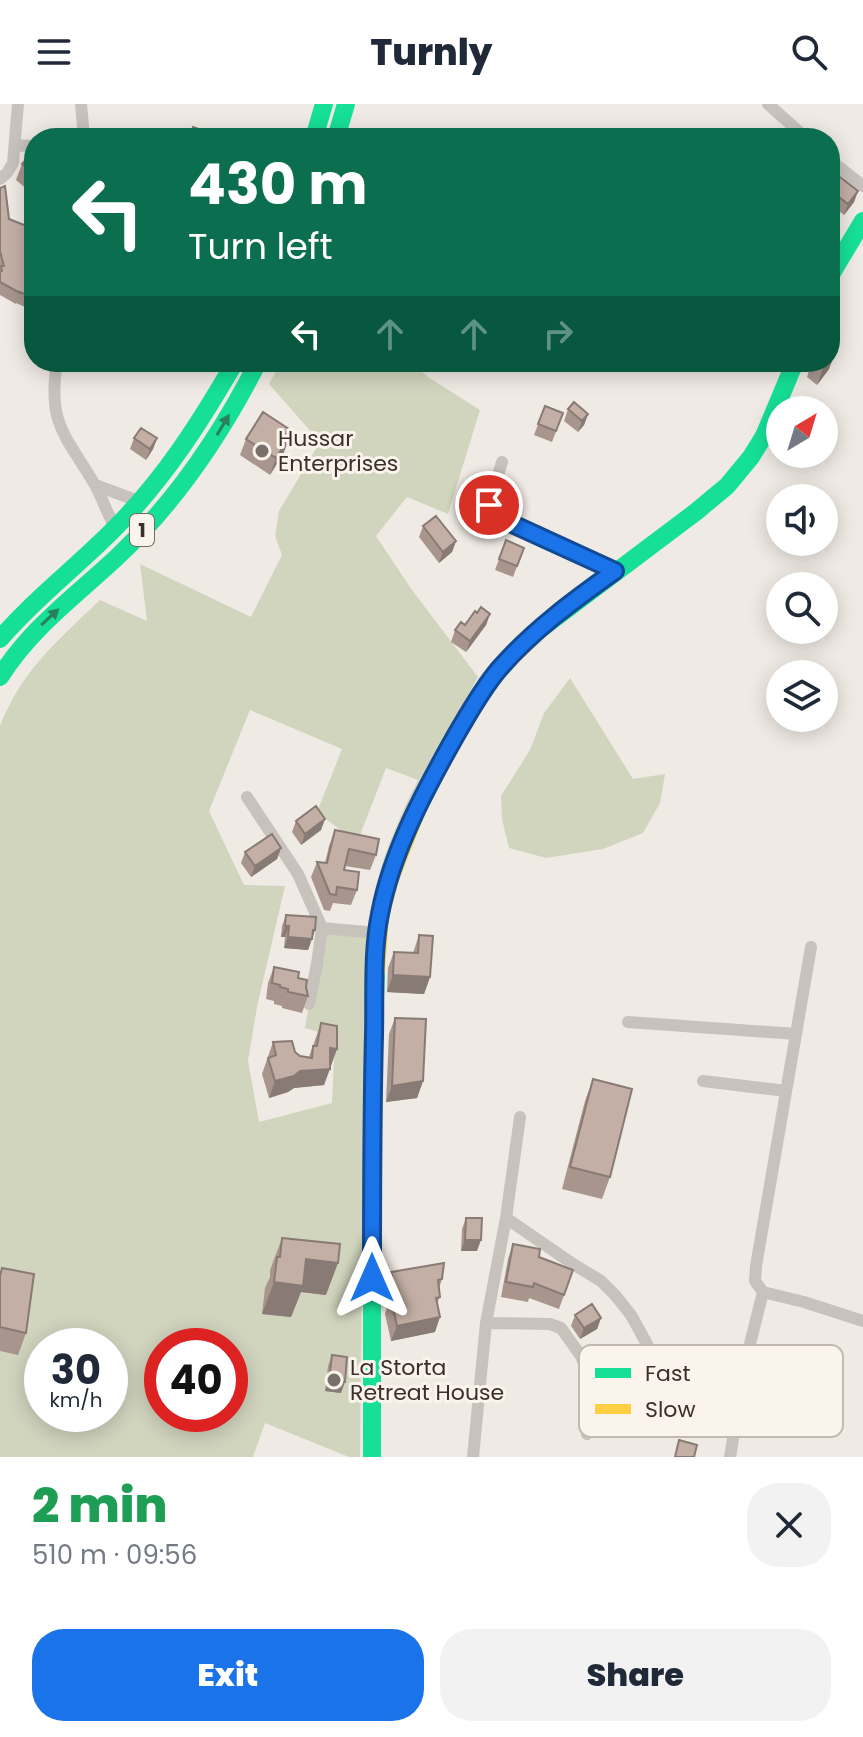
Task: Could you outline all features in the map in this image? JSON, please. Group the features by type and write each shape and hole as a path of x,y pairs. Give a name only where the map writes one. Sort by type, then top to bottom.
{"main road":[{"path":"317,128 324,104"},
{"path":"339,128 346,104"},
{"path":"840,264 857,244 863,221"},
{"name":"1","path":"0,639 26,610 140,501 179,454 229,372"},
{"name":"1","path":"0,677 7,664 42,625 130,543 174,495 215,439 252,372"},
{"path":"372,1457 372,1099 377,933 384,897 412,820 484,688 503,664 532,636 714,498 740,471 764,436 791,372"}],"street":[{"path":"0,179 11,169 18,104"},
{"path":"81,104 83,128"},
{"path":"768,104 795,128"},
{"path":"15,145 24,145"},
{"path":"840,168 863,186"},
{"path":"56,372 54,394 59,425 95,485 115,528 130,543"},
{"path":"502,462 489,505 491,514 615,571"},
{"path":"95,485 140,501 156,515"},
{"path":"247,797 298,874 322,928 309,1004"},
{"path":"322,928 377,933"},
{"path":"811,947 755,1281 763,1292 863,1321"},
{"path":"628,1022 796,1034"},
{"path":"703,1081 786,1091"},
{"path":"473,1457 486,1323 506,1218 520,1117"},
{"path":"506,1218 601,1281 631,1315 647,1345"},
{"path":"750,1345 763,1292"},
{"path":"486,1323 550,1324 561,1328 579,1353"},
{"path":"730,1457 733,1437"}],"green space":[{"path":"276,372 422,372 480,410 448,514 407,497 376,536 412,590 478,677 415,792 386,861 375,903 363,1177 360,1457 349,1457 265,1423 253,1457 0,1457 0,726 30,672 100,600 147,621 140,564 251,617 282,555 275,536 279,511 320,442 269,384","holes":["250,710 342,749 317,812 357,843 386,768 418,780 382,865 368,932 322,928 305,1028 335,1037 332,1103 259,1122 248,1061 285,886 244,885 209,811"]},
{"path":"570,678 633,779 665,774 660,803 643,833 603,849 546,858 509,848 502,819 501,796 530,750 544,713"}],"building":[{"path":"840,177 858,191 848,204 840,198"},
{"path":"5,186 9,219 24,225 24,294 0,282 1,266 4,266 0,251 0,188"},
{"path":"574,402 588,414 582,421 568,409"},
{"path":"545,406 563,413 556,431 538,424"},
{"path":"263,412 289,429 286,434 290,436 276,458 246,439"},
{"path":"141,428 157,438 150,449 134,438"},
{"path":"436,516 456,541 443,552 423,526"},
{"path":"506,540 524,548 517,566 499,559"},
{"path":"481,607 490,614 470,641 455,630 461,622 465,625"},
{"path":"316,806 325,819 305,834 296,821"},
{"path":"335,830 379,839 376,855 349,849 344,870 359,872 357,890 337,887 336,895 330,894 317,862 327,863"},
{"path":"272,834 281,848 255,866 245,852"},
{"path":"286,915 316,917 312,939 288,937"},
{"path":"419,935 433,936 430,977 393,975 394,952 418,953"},
{"path":"274,967 299,972 298,978 307,980 308,996 288,992 288,989 272,983"},
{"path":"395,1018 426,1019 423,1081 392,1086"},
{"path":"321,1023 337,1026 337,1049 330,1048 330,1069 300,1071 294,1076 275,1081 268,1058 276,1055 273,1042 292,1041 295,1052 312,1058"},
{"path":"593,1079 632,1089 610,1177 570,1167"},
{"path":"466,1218 482,1218 481,1240 465,1240"},
{"path":"282,1238 340,1244 338,1263 306,1259 303,1286 274,1282"},
{"path":"513,1244 540,1249 539,1257 573,1270 564,1295 534,1283 533,1287 506,1282"},
{"path":"444,1263 442,1279 438,1280 440,1297 436,1298 440,1317 397,1326 391,1299 397,1297 391,1272"},
{"path":"2,1268 34,1274 24,1333 0,1327"},
{"path":"592,1304 601,1318 584,1328 575,1315"},
{"path":"332,1355 347,1357 345,1382 329,1380"},
{"path":"679,1440 697,1445 694,1457 675,1457"}],"traffic: fast":[{"path":"317,128 324,104"},
{"path":"339,128 346,104"},
{"path":"840,259 863,221"},
{"path":"0,639 134,509 166,469 229,372"},
{"path":"0,677 39,629 115,559 177,491 212,442 252,372"},
{"path":"539,630 727,486 764,436 791,372"},
{"path":"372,1457 372,1099 376,971"}],"traffic: slow":[{"path":"376,971 380,915 391,876 423,795 468,714 496,672 539,630"}],"place":[{"name":"Hussar Enterprises","path":"262,451"},
{"name":"La Storta Retreat House","path":"334,1380"}],"route":[{"path":"372,1278 372,1099 377,933 391,876 423,795 484,688 532,636 615,571 491,514 489,505"}]}
